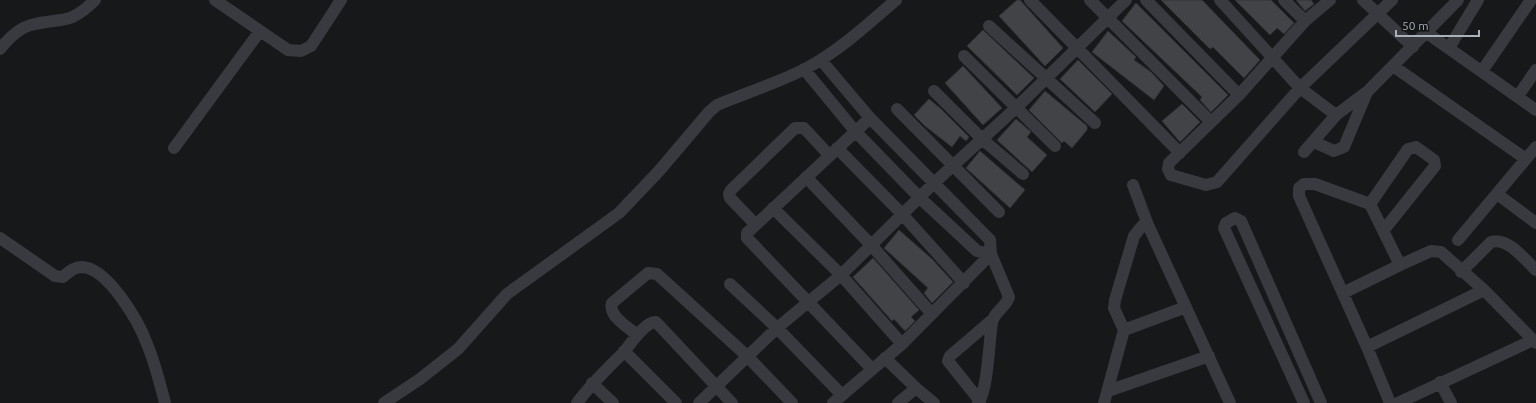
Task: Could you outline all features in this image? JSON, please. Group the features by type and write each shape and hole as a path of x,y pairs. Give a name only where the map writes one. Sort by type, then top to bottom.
{"street":[{"path":"0,49 17,32 31,25 67,20 84,11 95,0"},
{"path":"215,0 288,50 301,50 311,46 341,0"},
{"path":"384,403 420,379 458,349 507,294 619,213 659,171 713,108 804,69 821,60 856,34 896,0"},
{"path":"1030,0 1180,153"},
{"path":"1090,0 1107,19 1211,122"},
{"path":"699,403 777,328 841,275 872,246 934,183 1016,108 1126,0"},
{"path":"1146,0 1239,95"},
{"path":"1220,0 1300,88 1336,115"},
{"path":"1284,0 1305,21"},
{"path":"1330,0 1305,21 1239,95 1168,166 1172,174 1202,185 1214,184 1300,88 1392,0"},
{"path":"1363,0 1413,47"},
{"path":"1304,152 1336,115 1368,91 1458,0"},
{"path":"1449,48 1478,0"},
{"path":"1482,71 1531,0"},
{"path":"990,26 1046,79 1096,123"},
{"path":"174,148 260,31"},
{"path":"1427,33 1536,110"},
{"path":"964,56 1055,146"},
{"path":"821,60 870,118 990,240 991,254 1009,298 992,320 950,356 948,361 979,402"},
{"path":"1393,66 1526,159"},
{"path":"804,69 855,131 920,198 977,250 991,254"},
{"path":"1518,96 1536,70"},
{"path":"934,91 982,139 1023,174"},
{"path":"1314,142 1334,151 1344,147 1368,91"},
{"path":"897,109 998,212"},
{"path":"870,118 747,233 748,242 872,369"},
{"path":"756,225 730,198 729,194 795,128 804,128 902,214 964,283"},
{"path":"1370,204 1408,149 1416,147 1434,160 1434,166 1383,231"},
{"path":"1458,240 1536,147"},
{"path":"806,177 872,246 932,314"},
{"path":"1390,403 1367,347 1298,192 1304,184 1315,184 1370,204 1400,265"},
{"path":"1134,185 1148,225 1230,403"},
{"path":"1497,194 1536,223"},
{"path":"773,208 841,275 902,344"},
{"path":"1304,403 1224,228 1226,223 1234,218 1241,221 1321,403"},
{"path":"1104,403 1124,330 1114,308 1115,300 1134,236 1142,226 1148,225"},
{"path":"0,238 55,276 63,277 72,269 81,267 99,275 111,285 133,316 147,343 165,403"},
{"path":"1461,272 1491,242 1497,240 1505,242 1536,270"},
{"path":"1343,292 1431,251 1441,252 1461,272 1484,290 1535,342 1440,382 1398,403"},
{"path":"730,284 777,328 838,399 902,344 991,254"},
{"path":"637,335 614,315 610,308 612,303 648,273 652,272 658,274 747,356 792,403"},
{"path":"1367,347 1484,290"},
{"path":"1124,330 1186,307"},
{"path":"979,402 984,386 992,320"},
{"path":"577,403 592,383 624,351 637,335 652,322 656,322 732,403"},
{"path":"624,351 676,403"},
{"path":"1108,391 1209,356"},
{"path":"885,358 934,403"},
{"path":"1440,382 1451,403"},
{"path":"592,383 613,403"},
{"path":"898,403 916,388"}],"building":[{"path":"1017,0 1020,0 1063,48 1045,66 999,16"},
{"path":"1161,0 1202,0 1260,60 1244,78 1213,47 1210,49"},
{"path":"1235,0 1271,0 1294,23 1284,34 1277,28 1270,35"},
{"path":"1296,0 1311,0 1314,4 1305,11"},
{"path":"1136,3 1228,95 1211,112 1200,100 1202,97 1122,21"},
{"path":"983,30 1034,78 1017,95 967,46"},
{"path":"1108,31 1136,57 1134,60 1151,72 1164,86 1154,100 1092,52"},
{"path":"1078,60 1112,94 1095,112 1060,79"},
{"path":"963,66 1002,108 983,125 945,83"},
{"path":"1045,91 1087,126 1087,130 1072,148 1064,141 1062,143 1029,110"},
{"path":"929,99 969,137 966,141 960,136 952,147 925,126 914,115"},
{"path":"1182,104 1200,122 1180,142 1162,121"},
{"path":"1016,119 1031,132 1027,137 1047,155 1032,172 997,140"},
{"path":"980,151 1025,190 1010,208 966,168"},
{"path":"899,230 932,259 953,282 932,303 924,293 928,288 884,248"},
{"path":"873,258 919,310 911,317 915,321 905,331 894,319 892,321 853,277"}]}
